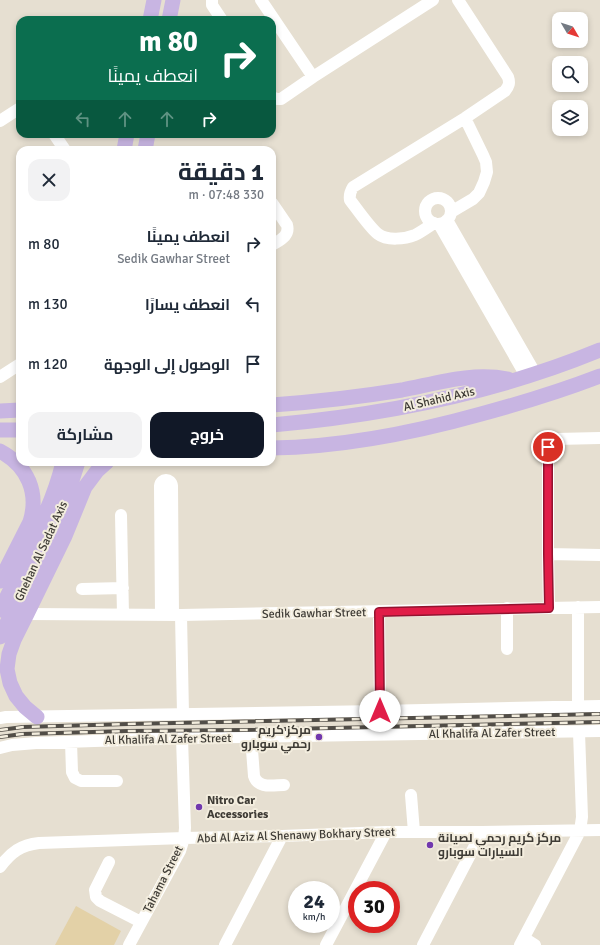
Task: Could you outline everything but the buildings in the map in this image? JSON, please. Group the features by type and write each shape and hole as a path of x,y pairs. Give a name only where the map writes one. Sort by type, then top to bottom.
{"main road":[{"path":"151,16 154,0"},
{"path":"170,16 173,0"},
{"name":"Al Shahid Axis","path":"276,425 340,418 411,406 525,376 600,350"},
{"path":"276,405 354,397 402,390 459,378 525,376"},
{"name":"Al Shahid Axis","path":"276,448 294,448 343,443 396,435 536,399 600,376"},
{"path":"0,411 16,410"},
{"path":"0,430 16,430"},
{"path":"0,451 16,451"},
{"path":"0,451 16,463"},
{"path":"0,581 30,522 33,508 32,494 27,478 19,466"},
{"name":"Ghehan Al Sadat Axis","path":"0,610 38,531 62,466"},
{"name":"Ghehan Al Sadat Axis","path":"0,637 51,534 67,496 77,466"},
{"path":"38,717 16,696 10,683 8,669 9,654 14,640 62,542 85,487 103,466"},
{"path":"32,494 42,485 61,479 74,481 85,487"}],"street":[{"path":"212,0 212,5 219,16"},
{"path":"261,0 272,16"},
{"path":"276,99 281,99 433,0"},
{"path":"458,0 508,77 508,87 505,91 465,118 353,187 350,191 350,200 378,234 390,239 408,237 443,220 474,199 484,182 486,162 465,118"},
{"path":"276,22 313,77"},
{"path":"0,121 16,111"},
{"path":"276,209 288,229 284,237 276,242"},
{"path":"443,220 525,376"},
{"path":"0,377 16,367"},
{"path":"549,608 548,447 551,442 556,439 600,438"},
{"path":"121,515 123,615"},
{"path":"166,536 172,615 183,714"},
{"path":"548,554 600,555"},
{"path":"82,589 122,588"},
{"path":"578,607 578,707"},
{"name":"Sedik Gawhar Street","path":"28,614 172,615 600,607"},
{"path":"506,608 507,649"},
{"path":"379,612 380,711"},
{"name":"Al Khalifa Al Zafer Street","path":"0,718 600,706"},
{"name":"Al Khalifa Al Zafer Street","path":"0,748 12,745 182,738 600,731"},
{"path":"535,945 522,942 580,831 582,817 579,732"},
{"path":"251,737 255,780 261,785 266,786 284,785"},
{"name":"Tahama Street","path":"129,945 180,851 184,838 182,738"},
{"path":"70,742 72,772 74,778 81,781 117,781"},
{"path":"411,795 414,832"},
{"name":"Abd Al Aziz Al Shenawy Bokhary Street","path":"0,865 16,850 31,844 386,832 600,830"},
{"path":"326,945 386,832"},
{"path":"423,945 482,832"},
{"path":"225,945 282,836"},
{"path":"109,862 95,890 96,897 100,901 141,922"}],"shaded area":[{"path":"76,906 121,931 114,945 55,945"}],"railway":[{"path":"0,730 23,727 128,724 600,714"},
{"path":"0,737 22,734 128,731 244,730 600,722"}],"place":[{"name":"مركز كريم رحمي سوبارو","path":"319,737"},
{"name":"Nitro Car Accessories","path":"199,807"},
{"name":"مركز كريم رحمي لصيانة السيارات سوبارو","path":"430,845"}],"route":[{"path":"380,711 379,612 549,608 548,447"}]}
